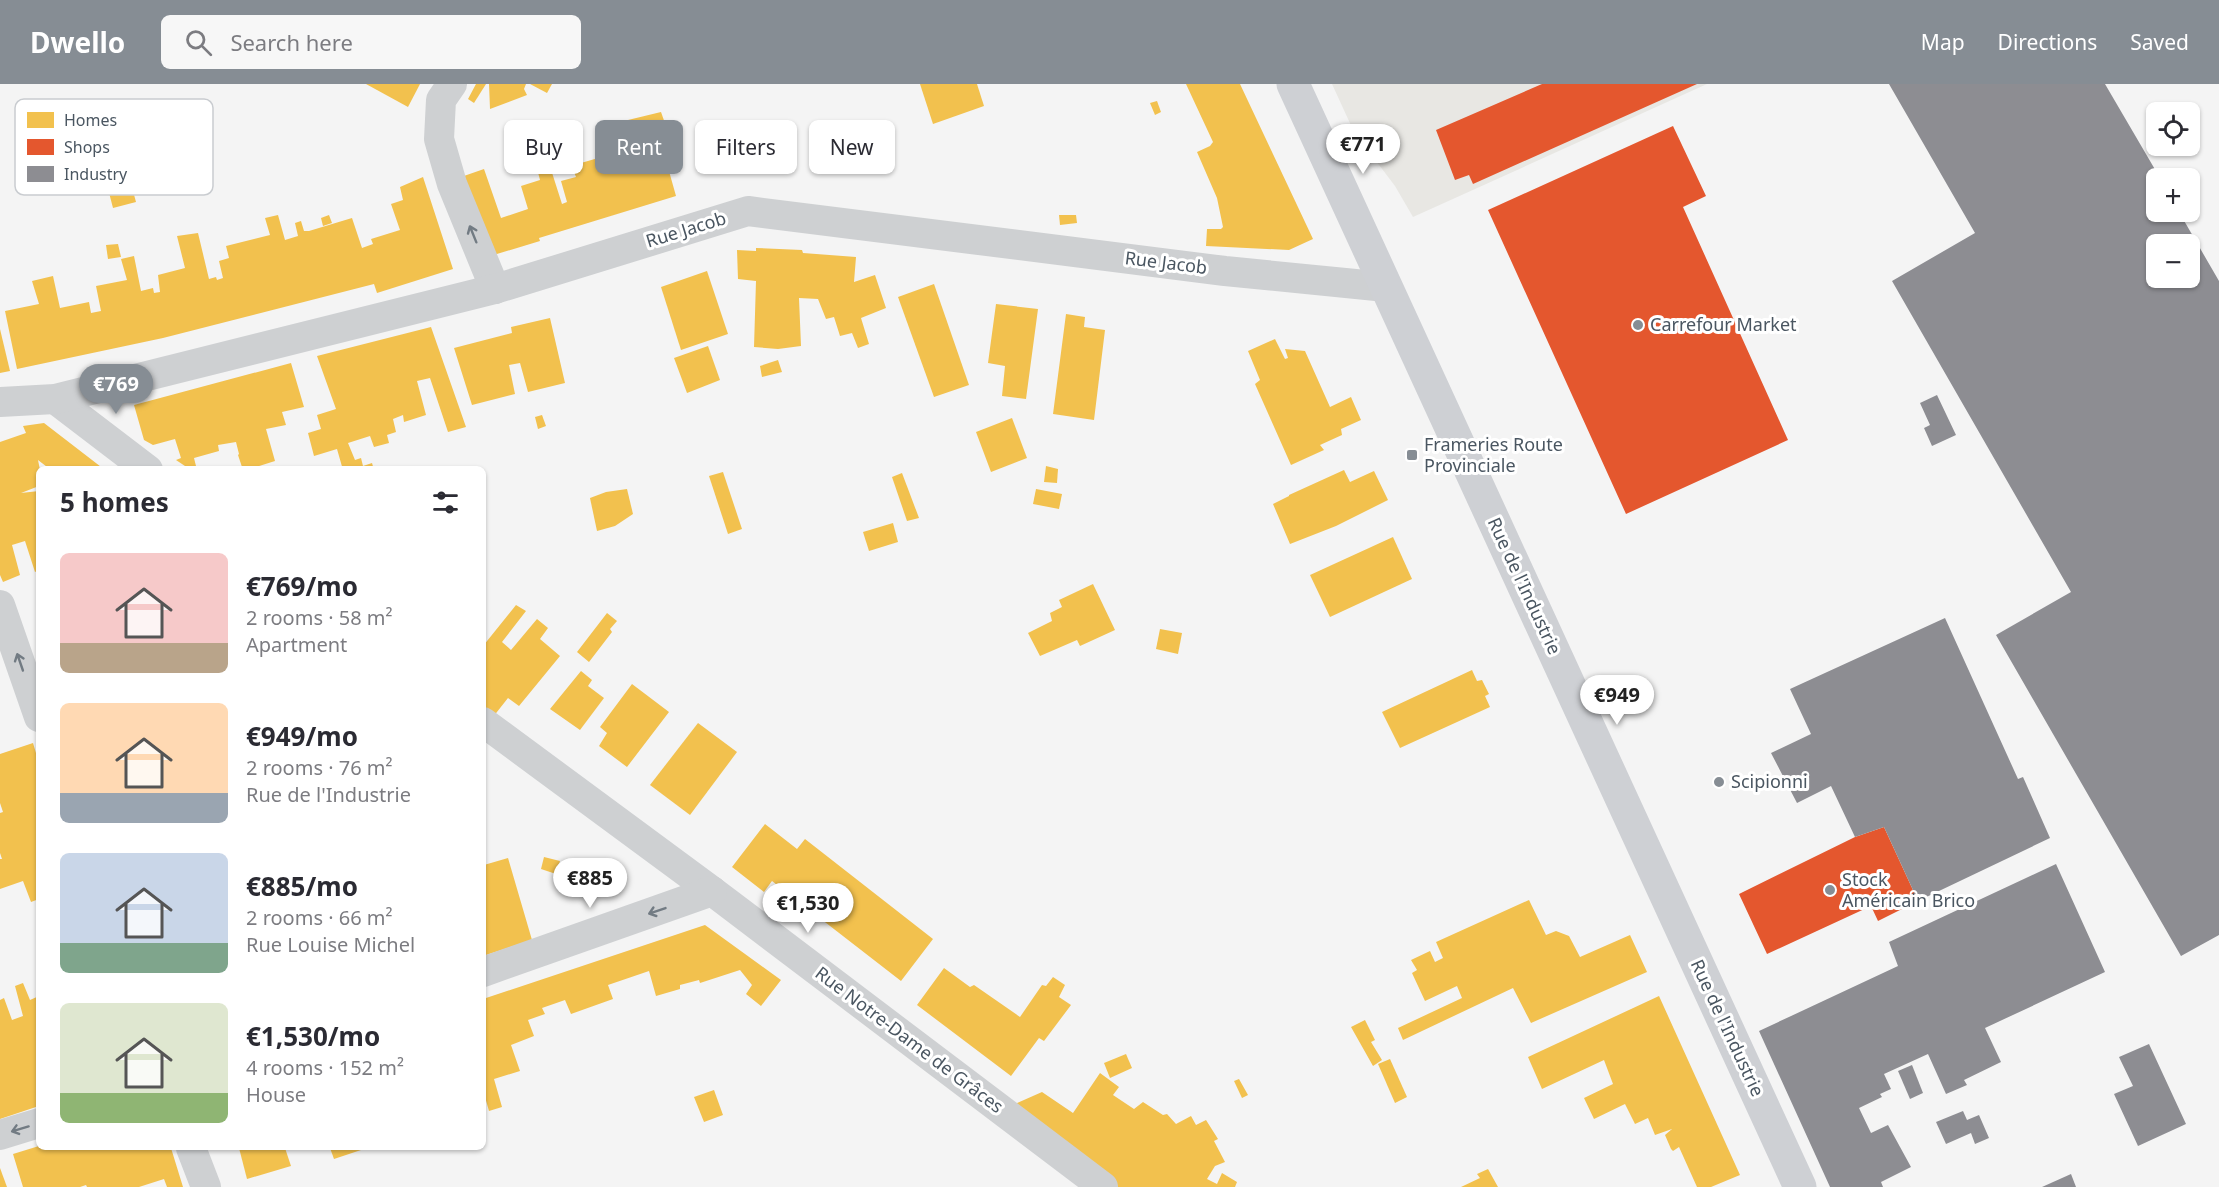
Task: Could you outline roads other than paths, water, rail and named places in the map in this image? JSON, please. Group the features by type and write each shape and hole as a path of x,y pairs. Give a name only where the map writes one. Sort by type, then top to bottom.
{"main road":[{"name":"Rue de l'Industrie","path":"1293,84 1800,1187"}],"street":[{"path":"452,84 441,100 439,139 452,184 495,288"},
{"name":"Rue Jacob","path":"0,402 55,399 495,288 748,211 1224,271 1386,287"},
{"path":"55,399 143,466"},
{"path":"0,604 36,708"},
{"name":"Rue Notre-Dame de Grâces","path":"486,724 712,891 1103,1187"},
{"path":"486,971 712,891"},
{"path":"0,1135 36,1124"},
{"path":"192,1150 206,1187"}],"place":[{"name":"Carrefour Market","path":"1638,325"},
{"name":"Frameries Route Provinciale","path":"1412,455"},
{"name":"Scipionni","path":"1719,782"},
{"name":"Stock Américain Brico","path":"1830,890"}]}
